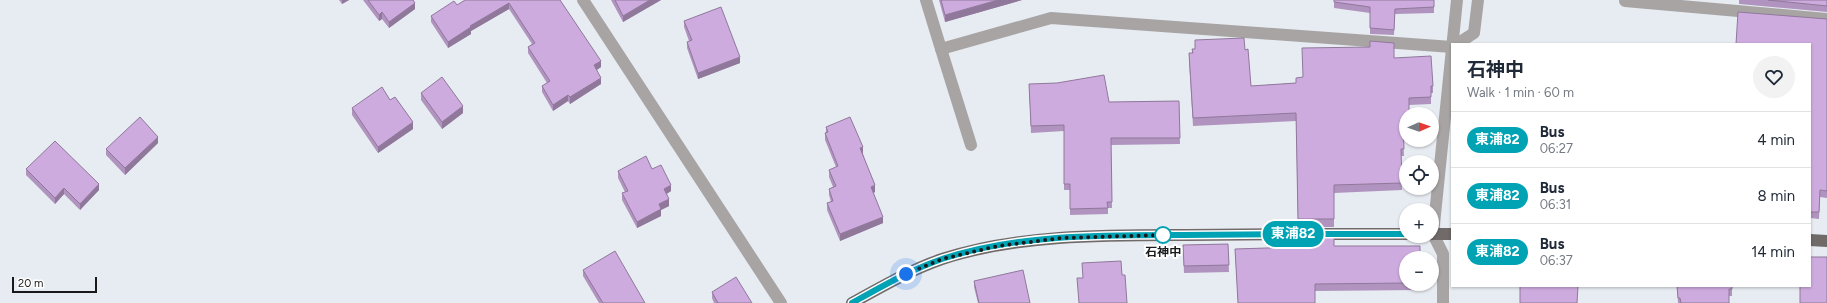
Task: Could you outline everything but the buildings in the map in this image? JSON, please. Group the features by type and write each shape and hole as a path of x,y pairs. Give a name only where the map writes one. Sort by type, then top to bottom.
{"main road":[{"path":"852,303 895,279 942,259 998,246 1046,239 1161,235 1399,234"},
{"path":"1439,234 1451,234"},
{"path":"1811,240 1827,240"}],"street":[{"path":"583,0 781,303"},
{"path":"926,0 971,145"},
{"path":"1453,43 1457,0"},
{"path":"1458,43 1474,33 1478,0"},
{"path":"1625,1 1827,19"},
{"path":"941,49 1050,18 1451,46"},
{"path":"1435,203 1451,64"},
{"path":"1437,243 1443,254 1443,303"}],"bus line":[{"name":"東浦82","path":"852,303 895,279 942,259 998,246 1046,239 1092,236 1161,235 1399,234"}],"place":[{"name":"石神中","path":"1163,235"}],"route":[{"path":"906,274 942,259 998,246 1046,239 1092,236 1163,235"}]}
